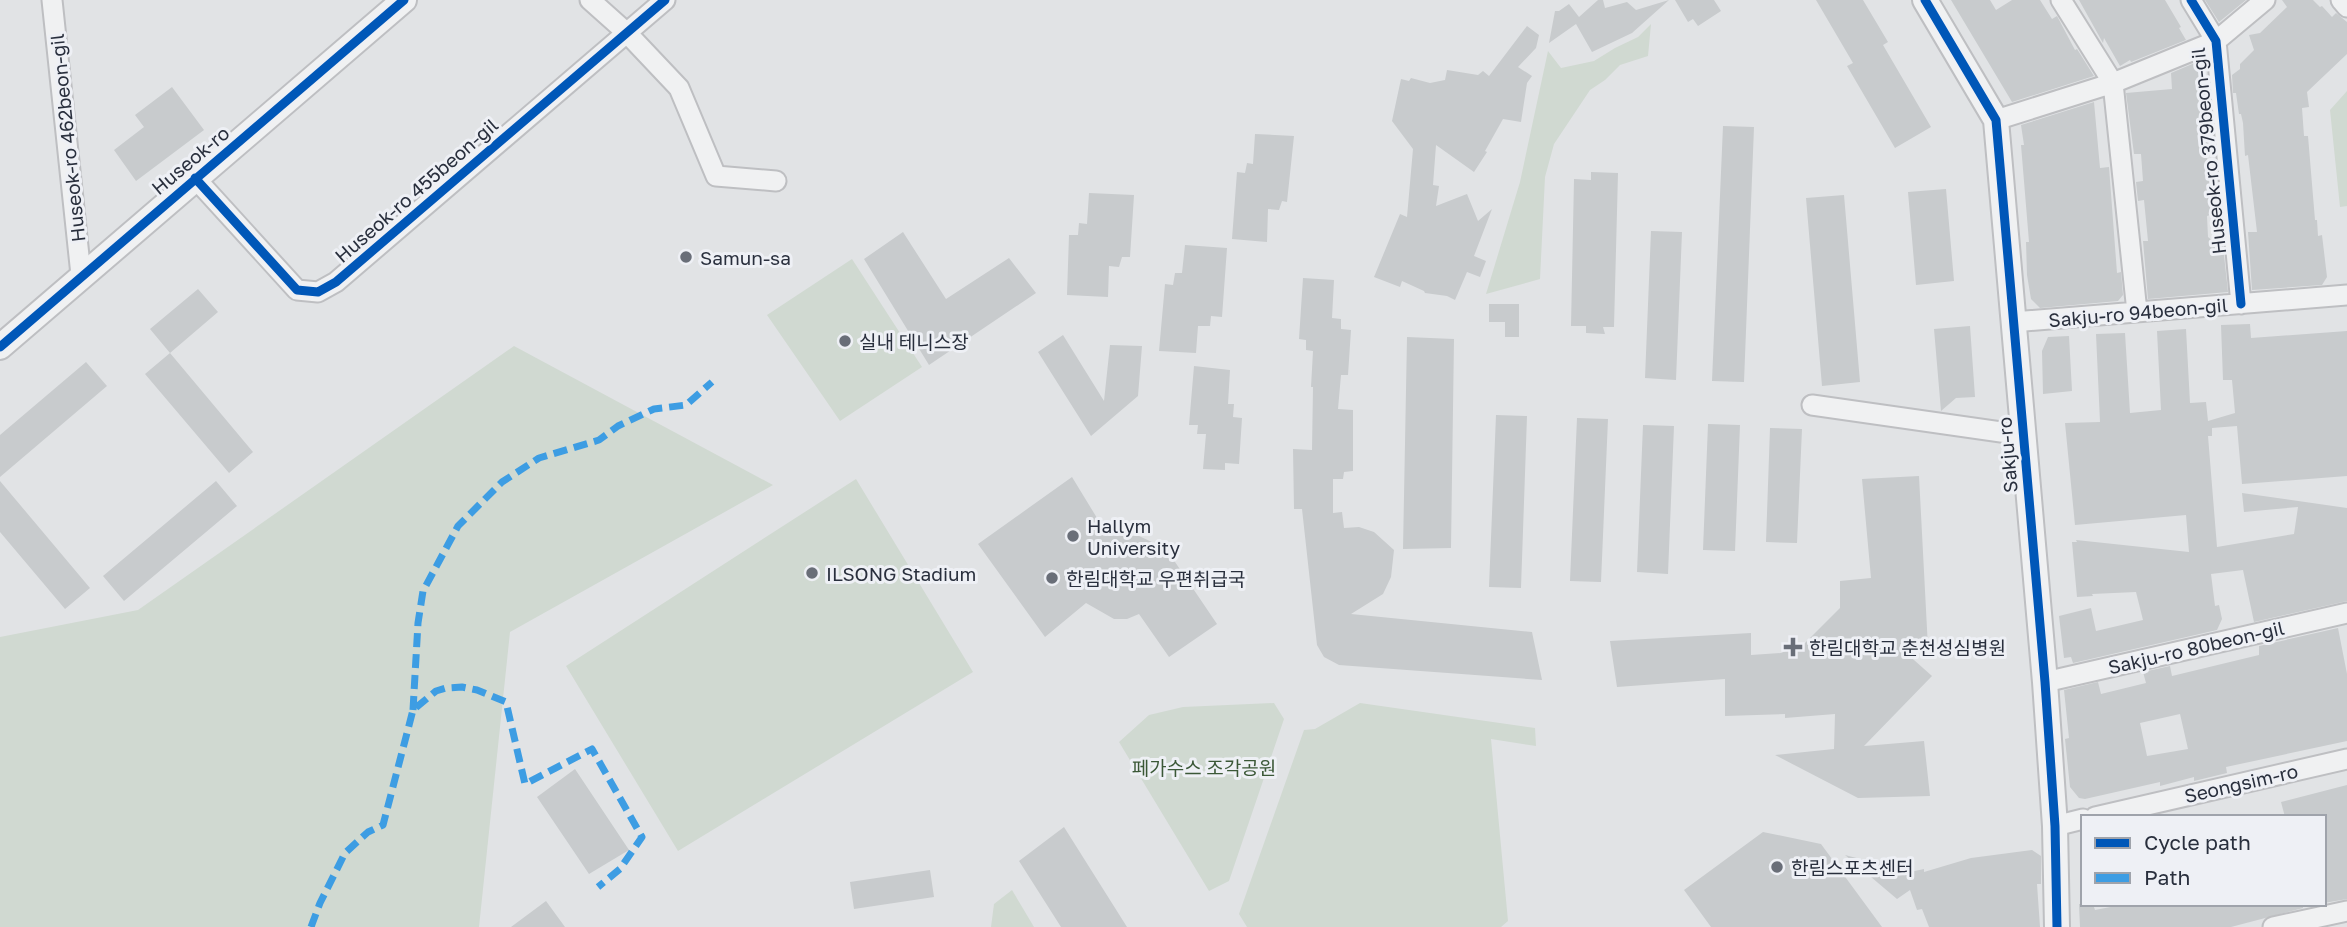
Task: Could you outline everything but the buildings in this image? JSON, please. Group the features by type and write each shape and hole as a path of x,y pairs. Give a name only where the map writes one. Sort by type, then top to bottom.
{"street":[{"name":"Huseok-ro 462beon-gil","path":"52,0 81,275"},
{"name":"Huseok-ro","path":"0,347 404,0"},
{"path":"590,0 627,33 679,88 716,176 776,181"},
{"name":"Huseok-ro 455beon-gil","path":"195,178 297,290 318,292 336,282 666,0"},
{"name":"Sakju-ro","path":"1925,0 1996,120 2045,682 2055,826 2057,927"},
{"path":"2061,0 2113,83 2137,312"},
{"name":"Huseok-ro 379beon-gil","path":"2190,0 2216,41 2241,304"},
{"path":"1996,120 2113,83 2216,41 2266,0"},
{"path":"2340,0 2347,7"},
{"name":"Sakju-ro 94beon-gil","path":"2013,322 2347,295"},
{"name":"Sakju-ro","path":"1812,405 2022,435"},
{"name":"Sakju-ro 80beon-gil","path":"2045,682 2347,613"},
{"name":"Seongsim-ro","path":"2104,815 2347,759"},
{"path":"2055,826 2081,820"},
{"path":"2273,927 2347,911"}],"green space":[{"path":"1651,24 1648,56 1620,65 1590,90 1554,144 1545,177 1540,279 1486,294 1520,182 1548,51 1561,68 1594,61 1638,37"},
{"path":"2347,91 2347,206 2340,207 2330,110"},
{"name":"실내 테니스장","path":"852,259 922,367 840,421 767,315"},
{"path":"514,346 773,485 510,632 479,927 0,927 0,637 138,610"},
{"name":"ILSONG Stadium","path":"856,479 973,672 678,851 566,666"},
{"name":"페가수스 조각공원","path":"1274,703 1284,719 1229,881 1209,891 1119,742 1149,715 1183,707"},
{"path":"1360,703 1535,728 1536,746 1491,739 1508,921 1501,927 1247,927 1239,914 1304,730 1315,729"},
{"path":"1012,890 1034,927 991,927 994,904"}],"marked path":[{"path":"413,710 418,623 423,591 458,526 502,482 539,458 599,440 618,426 654,409 686,405 712,382"},
{"path":"311,927 345,853 368,832 383,825 413,710 436,691 446,688 477,690 506,702 525,784 592,749 642,837 620,869 598,887"}],"cycle path":[{"path":"0,347 404,0"},
{"path":"195,178 297,290 318,292 336,282 665,0"},
{"path":"1925,0 1996,120 2045,682 2055,826 2057,927"},
{"path":"2191,0 2216,41 2241,304"}],"place":[{"name":"Samun-sa","path":"686,257"},
{"name":"실내 테니스장","path":"845,341"},
{"name":"Hallym University","path":"1073,536"},
{"name":"ILSONG Stadium","path":"812,573"},
{"name":"한림대학교 우편취급국","path":"1052,578"},
{"name":"한림대학교 춘천성심병원","path":"1793,647"},
{"name":"한림스포츠센터","path":"1777,867"}]}
